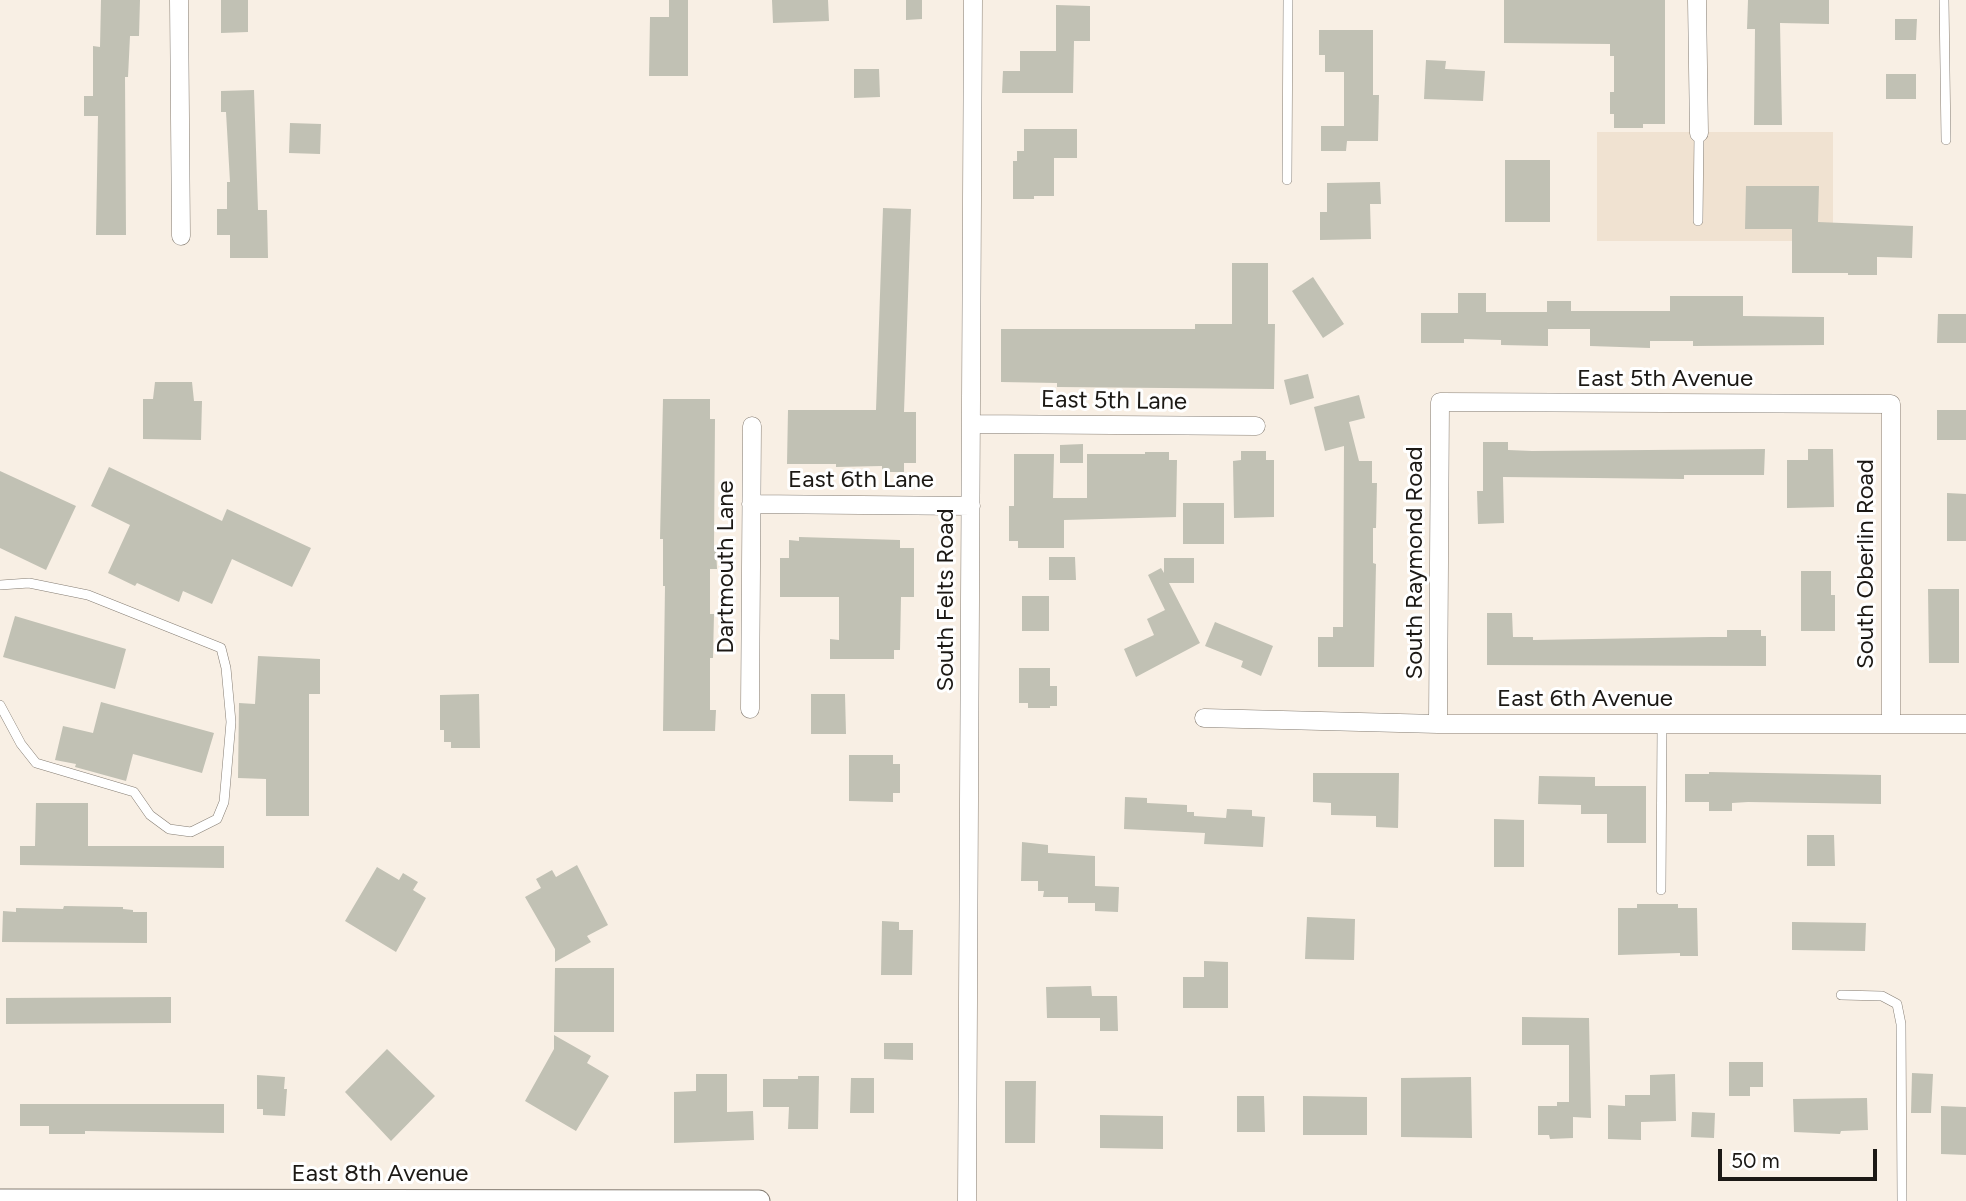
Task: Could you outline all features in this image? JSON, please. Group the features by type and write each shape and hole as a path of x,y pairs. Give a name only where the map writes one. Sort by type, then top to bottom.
{"street":[{"path":"179,0 181,236"},
{"name":"South Felts Road","path":"967,1201 973,0"},
{"path":"1697,0 1699,133"},
{"name":"East 5th Avenue","path":"1440,402 1891,404"},
{"name":"South Raymond Road","path":"1438,724 1440,402"},
{"name":"South Oberlin Road","path":"1891,404 1891,724"},
{"name":"East 5th Lane","path":"971,424 1256,426"},
{"name":"Dartmouth Lane","path":"750,709 752,426"},
{"name":"East 6th Lane","path":"751,505 971,506"},
{"name":"East 6th Avenue","path":"1203,718 1438,724 1966,724"},
{"name":"East 8th Avenue","path":"0,1200 759,1201"}],"lane":[{"path":"1287,180 1288,0"},
{"path":"1944,0 1946,140"},
{"path":"1698,222 1699,133"},
{"path":"0,586 29,583 88,595 221,648 226,668 231,722 225,802 217,819 191,832 169,829 150,816 134,792 36,763 21,744 0,705"},
{"path":"1661,890 1662,724"},
{"path":"1841,995 1882,996 1898,1004 1902,1201"}],"shaded area":[{"path":"1597,132 1833,132 1833,241 1597,241"}],"building":[{"path":"101,0 140,0 139,36 130,36 128,77 125,77 126,235 96,235 98,116 84,116 84,96 93,96 93,46 100,47"},
{"path":"221,0 248,0 248,32 221,33"},
{"path":"669,0 688,0 688,76 649,76 650,17 669,17"},
{"path":"772,0 828,0 829,21 773,23"},
{"path":"906,0 922,0 922,19 906,20"},
{"path":"1504,0 1665,0 1665,124 1643,124 1643,128 1614,128 1614,114 1610,114 1610,92 1614,92 1614,56 1610,56 1610,44 1504,43"},
{"path":"1748,0 1829,0 1829,24 1780,23 1782,125 1754,125 1755,29 1747,29"},
{"path":"1056,5 1090,6 1090,41 1074,41 1073,93 1002,93 1003,71 1020,71 1020,51 1056,51"},
{"path":"1895,19 1917,19 1916,40 1895,40"},
{"path":"1319,30 1373,30 1373,95 1379,95 1378,141 1347,141 1346,151 1321,151 1321,126 1344,126 1344,72 1325,72 1325,55 1319,55"},
{"path":"1426,60 1446,61 1445,69 1485,71 1483,101 1424,99"},
{"path":"854,69 879,69 880,97 854,98"},
{"path":"1886,74 1916,74 1916,99 1886,99"},
{"path":"254,90 258,210 267,210 268,258 230,258 230,235 217,235 217,209 227,209 227,182 230,182 226,112 221,112 221,91"},
{"path":"290,123 321,124 320,154 289,153"},
{"path":"1024,129 1077,129 1077,158 1054,158 1054,196 1013,199 1013,161 1017,161 1017,151 1024,151"},
{"path":"1505,160 1550,160 1550,222 1505,222"},
{"path":"1380,182 1381,204 1370,204 1371,239 1320,240 1320,212 1327,212 1327,183"},
{"path":"1746,186 1819,186 1818,222 1913,226 1912,258 1877,257 1877,275 1792,273 1792,229 1745,229"},
{"path":"883,208 911,209 904,412 916,412 916,463 904,463 904,472 882,472 882,466 787,464 788,410 876,410"},
{"path":"1232,263 1268,263 1268,324 1275,324 1274,389 1057,387 1057,383 1001,382 1001,329 1195,329 1195,324 1232,324"},
{"path":"1313,277 1344,324 1323,338 1292,291"},
{"path":"1458,293 1486,293 1486,312 1547,312 1547,301 1571,301 1571,311 1670,311 1670,296 1743,296 1743,316 1824,317 1824,345 1693,346 1693,341 1650,341 1650,348 1590,346 1590,329 1548,329 1548,346 1501,345 1501,340 1464,339 1464,343 1421,343 1421,313 1458,313"},
{"path":"1938,314 1966,314 1966,343 1937,343"},
{"path":"1308,374 1314,398 1290,405 1284,380"},
{"path":"155,382 192,382 194,401 202,401 201,440 143,439 143,399 153,399"},
{"path":"1359,395 1365,418 1349,422 1359,461 1372,461 1372,483 1377,483 1376,528 1373,528 1373,563 1376,564 1374,667 1318,667 1318,637 1333,637 1333,627 1343,627 1344,446 1325,451 1314,407"},
{"path":"663,399 710,399 710,419 715,419 714,547 717,569 710,569 710,614 714,614 713,658 710,658 710,710 716,710 715,731 663,731 665,586 663,539 660,539"},
{"path":"1937,410 1966,410 1966,440 1937,440"},
{"path":"1483,442 1508,442 1508,450 1532,451 1765,449 1764,475 1684,475 1684,479 1503,477 1504,523 1478,524 1477,491 1483,491"},
{"path":"1083,444 1083,463 1060,463 1060,445"},
{"path":"1808,449 1833,449 1834,507 1787,508 1787,460 1808,460"},
{"path":"1241,451 1266,451 1266,460 1274,460 1274,517 1234,518 1233,461 1241,460"},
{"path":"1169,452 1169,460 1177,460 1176,517 1064,520 1064,548 1018,548 1018,541 1009,541 1009,506 1014,506 1014,454 1054,454 1053,498 1087,498 1087,454"},
{"path":"109,467 222,521 227,509 311,548 292,587 232,559 212,604 183,591 179,602 108,573 130,525 91,506"},
{"path":"0,471 76,506 46,570 0,548"},
{"path":"1947,493 1966,494 1966,541 1947,541"},
{"path":"1183,503 1224,503 1224,544 1183,544"},
{"path":"799,537 900,540 900,548 914,548 914,597 901,597 900,650 894,650 894,659 830,659 830,639 839,640 839,597 780,597 780,558 789,558 789,540 799,541"},
{"path":"1049,557 1075,557 1076,580 1049,580"},
{"path":"1164,558 1194,558 1194,583 1169,583 1200,643 1136,677 1124,649 1154,635 1147,619 1165,610 1148,575 1161,568 1164,573"},
{"path":"1801,571 1831,571 1831,595 1835,595 1835,631 1801,631"},
{"path":"1928,589 1959,589 1959,663 1929,663"},
{"path":"1022,596 1049,596 1049,631 1022,631"},
{"path":"1487,613 1512,613 1513,637 1533,637 1533,640 1727,637 1727,630 1761,630 1761,636 1766,636 1766,666 1487,665"},
{"path":"15,616 126,649 115,689 3,657"},
{"path":"1215,622 1273,646 1261,676 1241,667 1243,661 1205,646"},
{"path":"258,656 320,659 320,694 309,694 309,816 266,816 266,779 238,778 239,703 255,704"},
{"path":"1019,668 1050,668 1050,686 1057,686 1057,706 1028,708 1028,703 1019,703"},
{"path":"479,694 480,748 451,748 451,742 444,742 444,730 440,730 440,695"},
{"path":"811,694 845,694 846,734 811,734"},
{"path":"101,702 214,733 202,773 133,754 126,781 75,767 76,764 55,760 63,726 93,733"},
{"path":"849,755 893,755 893,764 900,764 900,793 893,793 893,802 849,801"},
{"path":"1709,772 1881,775 1881,804 1748,802 1732,803 1732,811 1709,811 1709,802 1685,802 1685,774"},
{"path":"1313,773 1399,773 1398,828 1376,827 1376,816 1331,815 1331,803 1313,802"},
{"path":"1539,776 1595,777 1595,786 1646,786 1646,843 1607,843 1607,814 1581,814 1581,805 1538,804"},
{"path":"1125,797 1147,798 1147,803 1187,805 1187,812 1194,812 1194,816 1226,818 1227,809 1252,810 1252,816 1265,817 1263,847 1204,844 1205,833 1124,829"},
{"path":"36,803 88,803 88,846 224,846 224,868 20,865 20,846 35,846"},
{"path":"1494,819 1524,820 1524,867 1494,867"},
{"path":"1807,835 1834,835 1835,866 1807,866"},
{"path":"1022,842 1048,845 1048,853 1095,856 1095,886 1119,887 1118,912 1095,911 1095,903 1068,903 1068,897 1043,897 1044,891 1038,891 1038,881 1021,881"},
{"path":"577,865 608,925 587,936 591,942 555,962 555,949 525,897 541,888 536,879 552,870 556,877"},
{"path":"377,867 399,880 403,873 418,882 413,890 426,898 396,952 345,921"},
{"path":"1637,904 1678,904 1678,908 1697,908 1698,956 1680,956 1680,953 1618,955 1618,908 1637,908"},
{"path":"64,906 123,907 133,912 147,912 147,943 2,942 3,911 16,912 16,908 63,909"},
{"path":"1307,917 1355,919 1354,960 1305,959"},
{"path":"882,921 899,922 899,930 913,930 912,975 881,975"},
{"path":"1792,922 1866,923 1865,951 1792,950"},
{"path":"1204,961 1228,962 1228,1008 1183,1008 1183,977 1204,977"},
{"path":"555,968 614,968 614,1032 554,1032"},
{"path":"1091,986 1092,996 1117,996 1118,1031 1100,1031 1100,1018 1047,1018 1046,987"},
{"path":"171,997 171,1023 6,1024 6,998"},
{"path":"1522,1017 1589,1018 1591,1118 1573,1117 1573,1138 1550,1139 1549,1135 1538,1135 1538,1106 1557,1106 1557,1102 1569,1102 1569,1045 1522,1045"},
{"path":"554,1035 591,1056 587,1063 609,1076 576,1131 525,1101 554,1049"},
{"path":"884,1043 913,1043 913,1060 884,1059"},
{"path":"387,1049 435,1096 391,1141 345,1092"},
{"path":"1729,1062 1763,1062 1763,1087 1750,1087 1750,1096 1729,1096"},
{"path":"1912,1073 1933,1074 1931,1113 1911,1113"},
{"path":"696,1074 727,1074 727,1112 753,1111 754,1140 674,1143 674,1092 696,1091"},
{"path":"1675,1074 1676,1121 1641,1122 1641,1140 1608,1139 1608,1105 1625,1106 1625,1095 1650,1095 1650,1075"},
{"path":"257,1075 285,1077 285,1116 263,1115 263,1109 257,1109"},
{"path":"798,1076 819,1076 818,1129 788,1129 789,1107 763,1107 763,1079 798,1079"},
{"path":"1471,1077 1472,1138 1401,1137 1401,1078"},
{"path":"851,1078 874,1078 874,1113 850,1113"},
{"path":"1005,1081 1036,1081 1035,1143 1005,1143"},
{"path":"1237,1096 1264,1096 1265,1132 1237,1132"},
{"path":"1303,1096 1367,1097 1367,1135 1303,1135"},
{"path":"1867,1098 1868,1130 1841,1131 1840,1134 1794,1132 1793,1099"},
{"path":"20,1104 224,1104 224,1133 85,1131 85,1134 49,1134 49,1126 20,1126"},
{"path":"1941,1106 1966,1107 1966,1155 1941,1154"},
{"path":"1692,1112 1715,1113 1714,1138 1691,1137"},
{"path":"1100,1115 1163,1116 1163,1149 1100,1148"}]}
